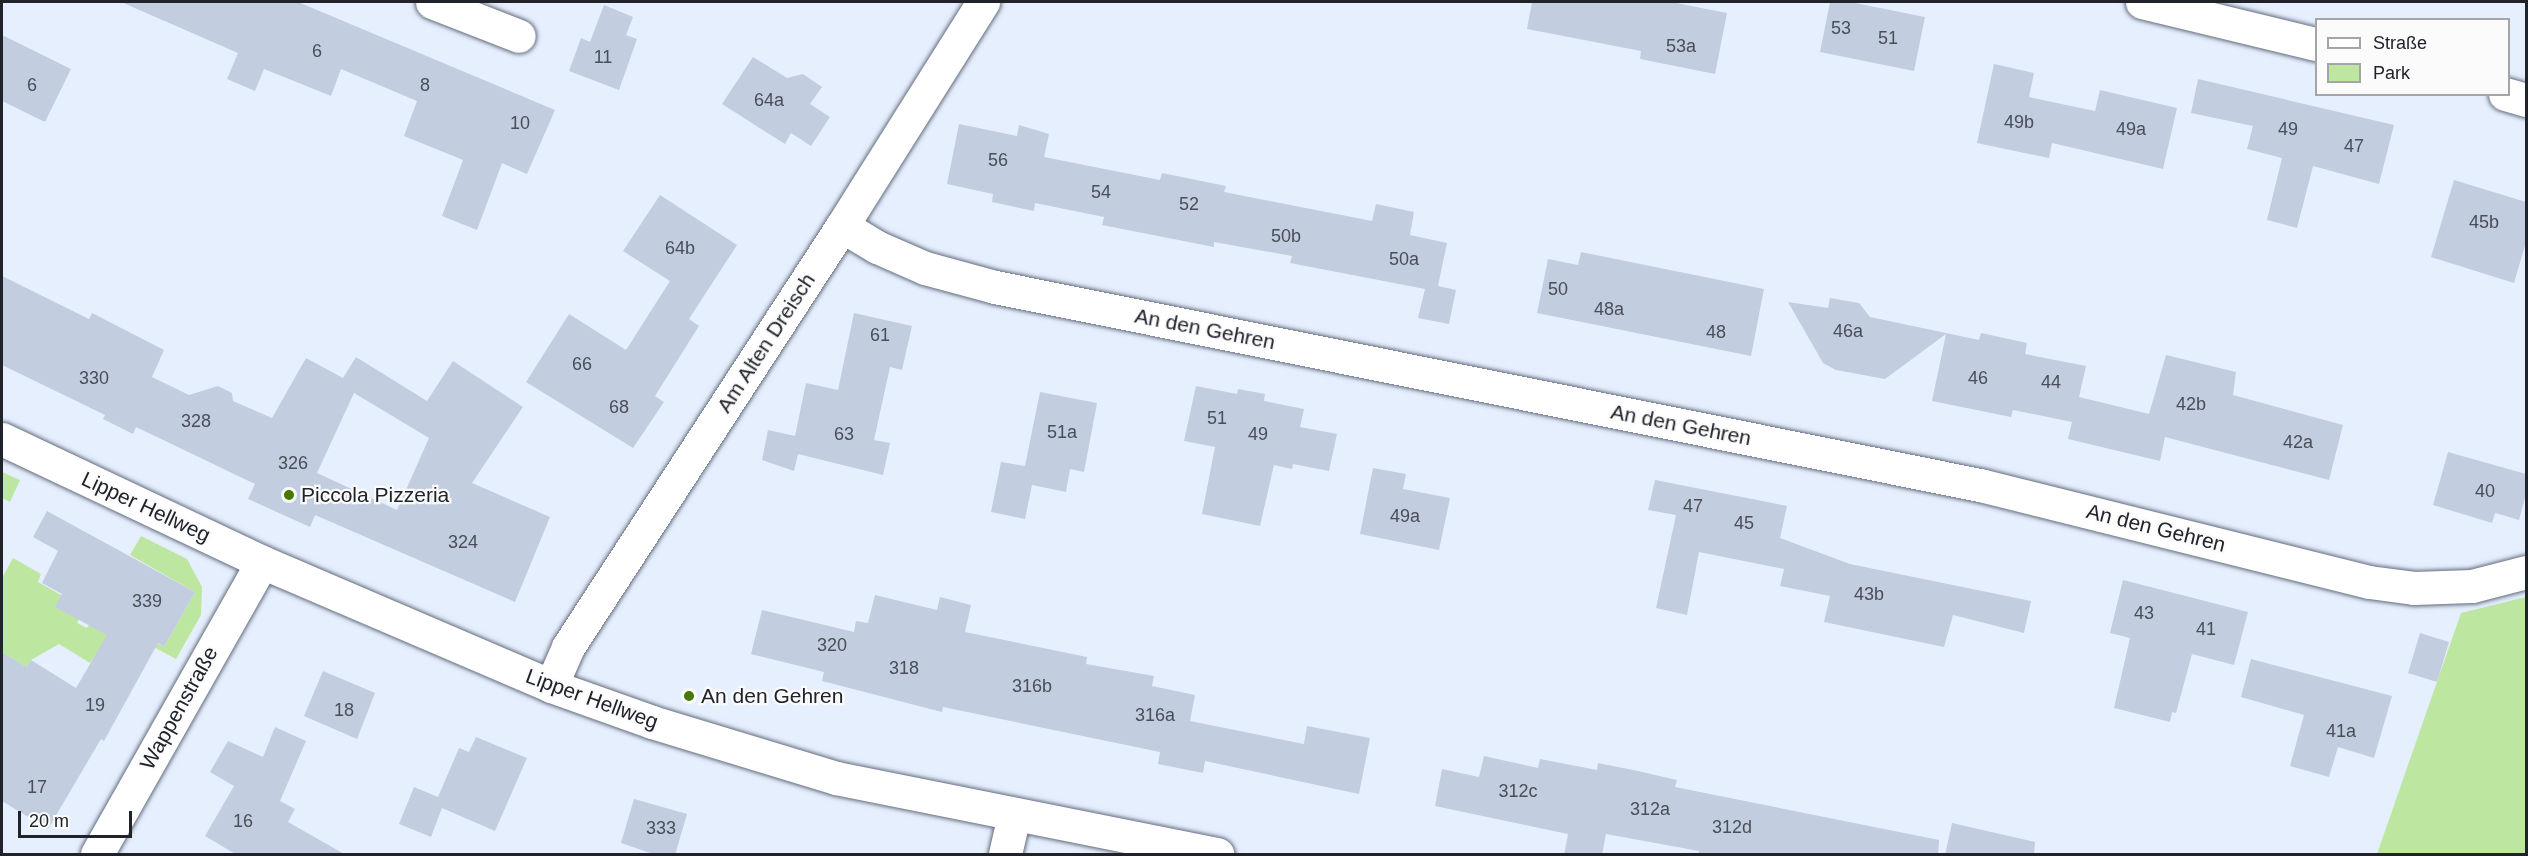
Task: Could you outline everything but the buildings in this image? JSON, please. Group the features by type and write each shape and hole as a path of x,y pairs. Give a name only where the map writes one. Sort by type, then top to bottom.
{"street":[{"path":"432,2 519,36"},
{"name":"Am Alten Dreisch","path":"552,686 568,647 842,226 982,2"},
{"path":"2142,2 2315,44"},
{"path":"2510,95 2526,100"},
{"name":"An den Gehren","path":"842,226 877,248 925,268 995,286 1980,485 2339,576 2414,588 2472,586 2526,572"},
{"name":"Lipper Hellweg","path":"2,439 262,562 552,686 734,749 836,778 1217,855"},
{"name":"Wappenstraße","path":"105,852 262,562"},
{"path":"1005,855 1014,815"}],"green space":[{"path":"2,472 20,480 10,502 2,498"},
{"path":"141,536 187,559 202,587 201,615 176,659 152,646 94,657 90,663 59,644 31,660 27,667 2,652 2,578 13,558 41,574 38,582 84,608 77,623 87,628 99,610 164,647 195,592 130,555"},
{"path":"2526,597 2526,854 2377,854 2461,613"}],"place":[{"name":"Piccola Pizzeria","path":"289,495"},
{"name":"An den Gehren","path":"689,696"}]}
